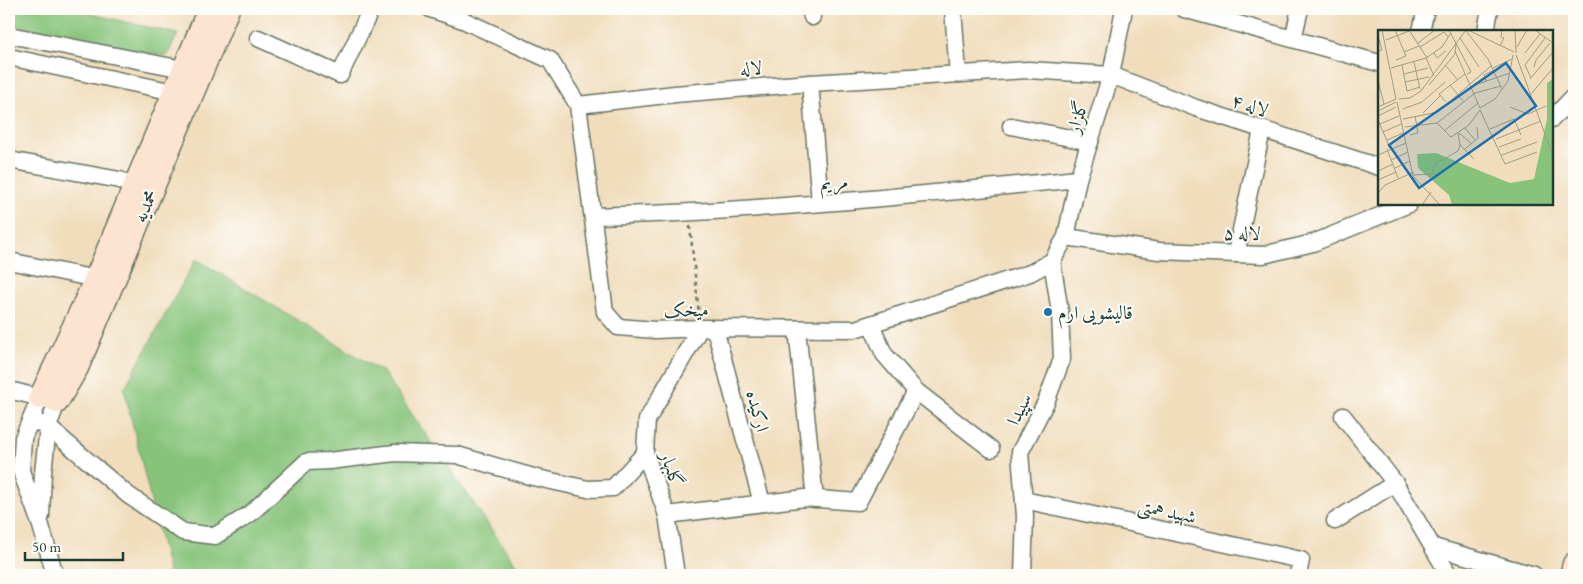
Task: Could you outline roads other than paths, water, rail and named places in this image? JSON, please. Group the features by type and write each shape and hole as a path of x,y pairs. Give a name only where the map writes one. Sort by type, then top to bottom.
{"street":[{"name":"محمدیه","path":"49,400 96,279 209,9"},
{"name":"محمدیه","path":"49,400 76,368 228,9"},
{"path":"258,38 340,75 371,9"},
{"path":"430,9 463,20 550,60 578,105"},
{"path":"953,9 958,74"},
{"name":"گلزار","path":"1066,237 1078,179 1111,74 1124,9"},
{"path":"1184,9 1378,63"},
{"path":"1293,39 1300,9"},
{"path":"1421,30 1426,9"},
{"path":"1486,30 1490,9"},
{"path":"9,35 183,70"},
{"path":"9,57 174,92"},
{"name":"لاله","path":"578,105 675,94 958,74 1028,70 1111,74"},
{"name":"لاله ۴","path":"1111,74 1196,108 1378,168"},
{"path":"810,83 820,203"},
{"path":"1554,112 1574,96"},
{"name":"میخک","path":"578,105 605,312 618,327 655,330 708,328 856,329 1030,273 1052,261"},
{"path":"1011,126 1090,142"},
{"path":"1236,254 1262,130"},
{"path":"9,160 120,180 135,186"},
{"name":"مریم","path":"593,216 820,203 1078,179"},
{"name":"لاله ۵","path":"1066,237 1159,251 1263,255 1313,244 1388,208 1404,205"},
{"path":"1052,261 1066,237"},
{"path":"9,261 96,279"},
{"name":"سپیدا","path":"1023,575 1025,516 1020,452 1046,402 1062,359 1060,312 1052,261"},
{"path":"871,324 884,354 916,391 991,449"},
{"name":"گلبهار","path":"676,575 667,515 645,453 647,420 708,328"},
{"name":"ارکیده","path":"708,328 762,503"},
{"path":"797,329 815,499"},
{"path":"9,390 49,400"},
{"path":"667,515 804,498 858,502 916,391"},
{"path":"49,400 31,420 23,438 21,471 41,526 55,575"},
{"path":"41,526 42,473 48,427 49,400"},
{"path":"1343,416 1396,483 1433,547 1443,574"},
{"path":"31,420 48,427 128,495 183,532 215,536 250,514 306,462 395,453 457,455 533,477 588,489 613,488 645,453"},
{"path":"1335,522 1396,483"},
{"name":"شهید همتی","path":"1024,500 1300,568"},
{"path":"1433,547 1534,575"},
{"path":"1572,575 1574,564"}],"place":[{"name":"قالیشویی ارم","path":"1048,312"}]}
